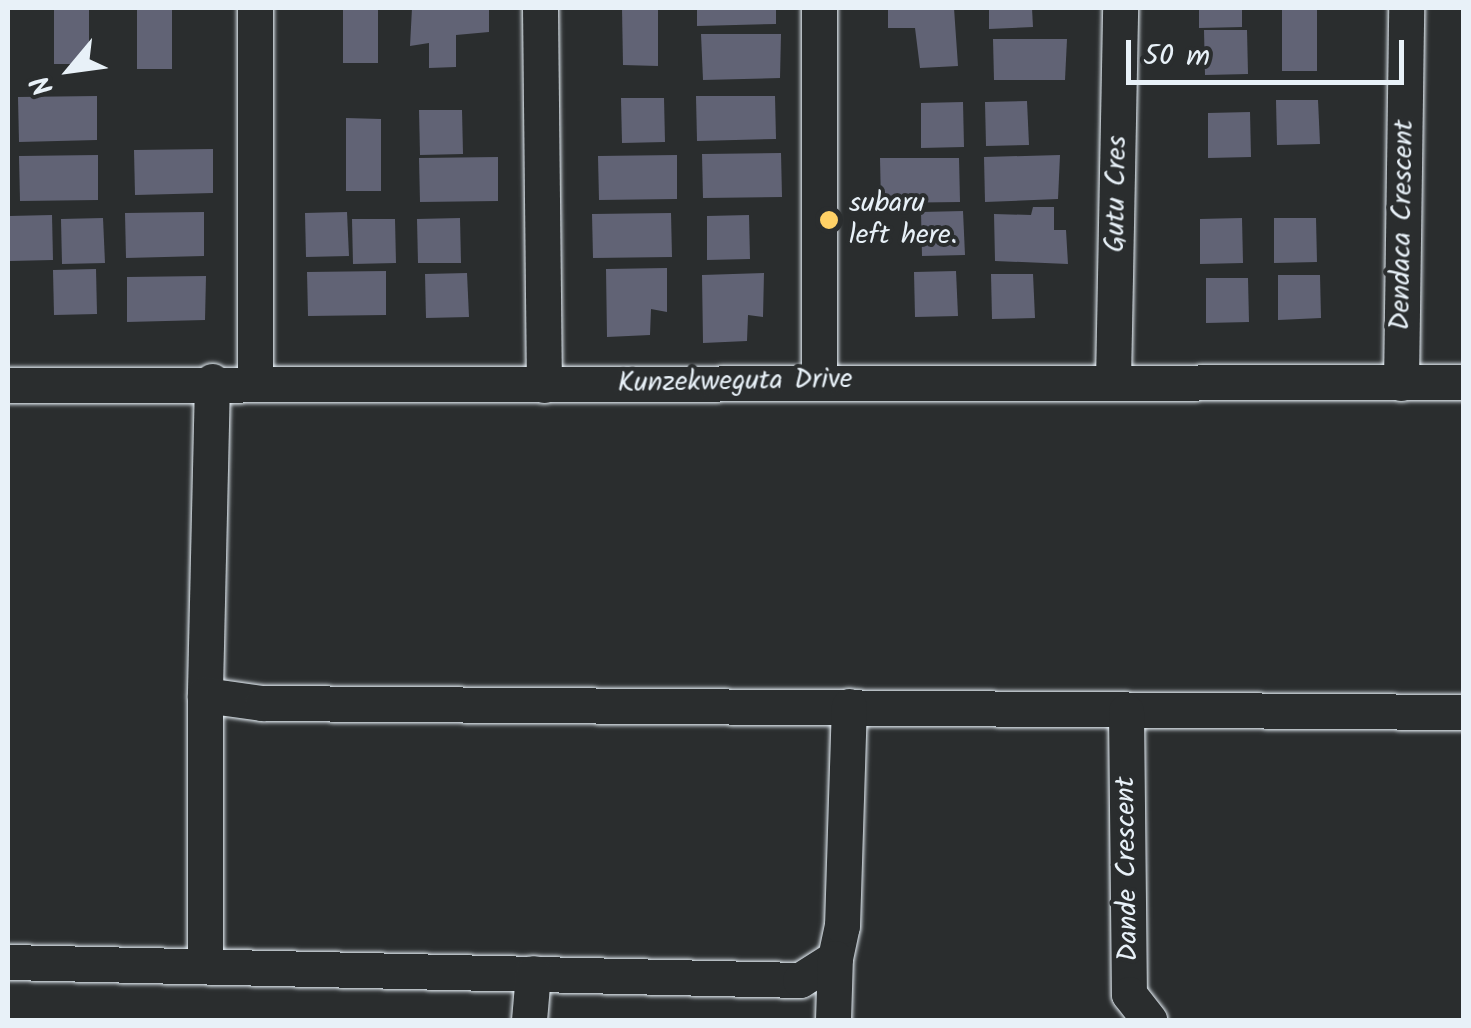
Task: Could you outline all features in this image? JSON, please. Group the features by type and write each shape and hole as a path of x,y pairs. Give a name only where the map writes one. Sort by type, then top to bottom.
{"street":[{"path":"255,380 256,8"},
{"path":"540,8 544,385"},
{"path":"819,8 819,380"},
{"name":"Gutu Cres","path":"1113,381 1120,8"},
{"name":"Dendaca Crescent","path":"1402,383 1406,8"},
{"name":"Kunzekweguta Drive","path":"8,385 255,380 544,385 819,380 1464,382"},
{"path":"205,964 205,695 212,381"},
{"path":"205,695 262,703 1464,712"},
{"path":"833,1020 849,706"},
{"name":"Dande Crescent","path":"1126,712 1135,1012"},
{"path":"8,962 800,980 836,958"},
{"path":"529,1020 533,973"}],"building":[{"path":"54,8 89,8 89,64 54,64"},
{"path":"137,8 172,8 172,69 137,69"},
{"path":"343,8 378,8 378,63 343,63"},
{"path":"412,8 489,8 489,32 456,35 456,67 429,68 429,43 410,46"},
{"path":"622,8 658,8 658,66 623,65"},
{"path":"697,8 776,8 776,24 697,26"},
{"path":"888,8 954,8 958,66 920,68 915,28 888,28"},
{"path":"989,8 1032,8 1033,27 989,29"},
{"path":"1199,8 1242,8 1242,27 1199,28"},
{"path":"1282,8 1317,8 1317,71 1282,71"},
{"path":"1204,30 1247,30 1248,74 1205,75"},
{"path":"701,34 781,34 780,78 703,80"},
{"path":"993,39 1067,39 1065,80 994,80"},
{"path":"97,96 97,140 19,142 18,97"},
{"path":"696,96 775,96 776,139 697,141"},
{"path":"621,98 664,98 665,142 622,143"},
{"path":"1276,100 1318,100 1320,144 1277,145"},
{"path":"1027,101 1029,145 986,146 985,102"},
{"path":"963,102 964,147 921,148 921,103"},
{"path":"419,110 462,110 463,154 420,155"},
{"path":"1250,112 1251,157 1208,158 1208,113"},
{"path":"346,118 381,119 381,191 346,191"},
{"path":"213,149 213,193 135,195 134,150"},
{"path":"781,153 782,197 703,198 702,154"},
{"path":"98,155 98,200 20,201 19,156"},
{"path":"677,155 677,199 599,200 598,156"},
{"path":"1060,155 1058,199 985,202 984,157"},
{"path":"498,157 498,201 420,202 419,158"},
{"path":"880,158 959,158 960,202 881,203"},
{"path":"1033,207 1054,207 1054,230 1066,230 1068,264 995,261 994,214 1031,215"},
{"path":"963,211 965,255 922,256 921,212"},
{"path":"204,212 204,256 126,258 125,213"},
{"path":"347,212 349,256 306,257 305,213"},
{"path":"671,213 672,257 593,258 592,214"},
{"path":"52,215 53,260 10,261 9,216"},
{"path":"749,215 750,259 707,260 707,216"},
{"path":"103,218 105,263 62,264 61,219"},
{"path":"460,218 461,263 418,263 417,219"},
{"path":"1242,218 1243,263 1200,264 1200,219"},
{"path":"1274,218 1316,218 1317,262 1274,263"},
{"path":"352,219 395,219 396,263 353,264"},
{"path":"667,268 667,312 651,309 650,335 607,337 606,269"},
{"path":"96,269 97,314 54,315 53,270"},
{"path":"386,271 386,315 308,316 307,272"},
{"path":"956,271 958,316 915,317 914,272"},
{"path":"467,273 469,317 426,318 425,274"},
{"path":"764,273 763,317 748,315 747,341 703,343 702,275"},
{"path":"991,274 1033,274 1035,318 992,319"},
{"path":"1278,275 1320,275 1321,318 1278,320"},
{"path":"206,276 205,320 127,322 127,277"},
{"path":"1206,278 1248,278 1249,322 1206,323"}],"place":[{"name":"subaru left here.","path":"829,220"}]}
